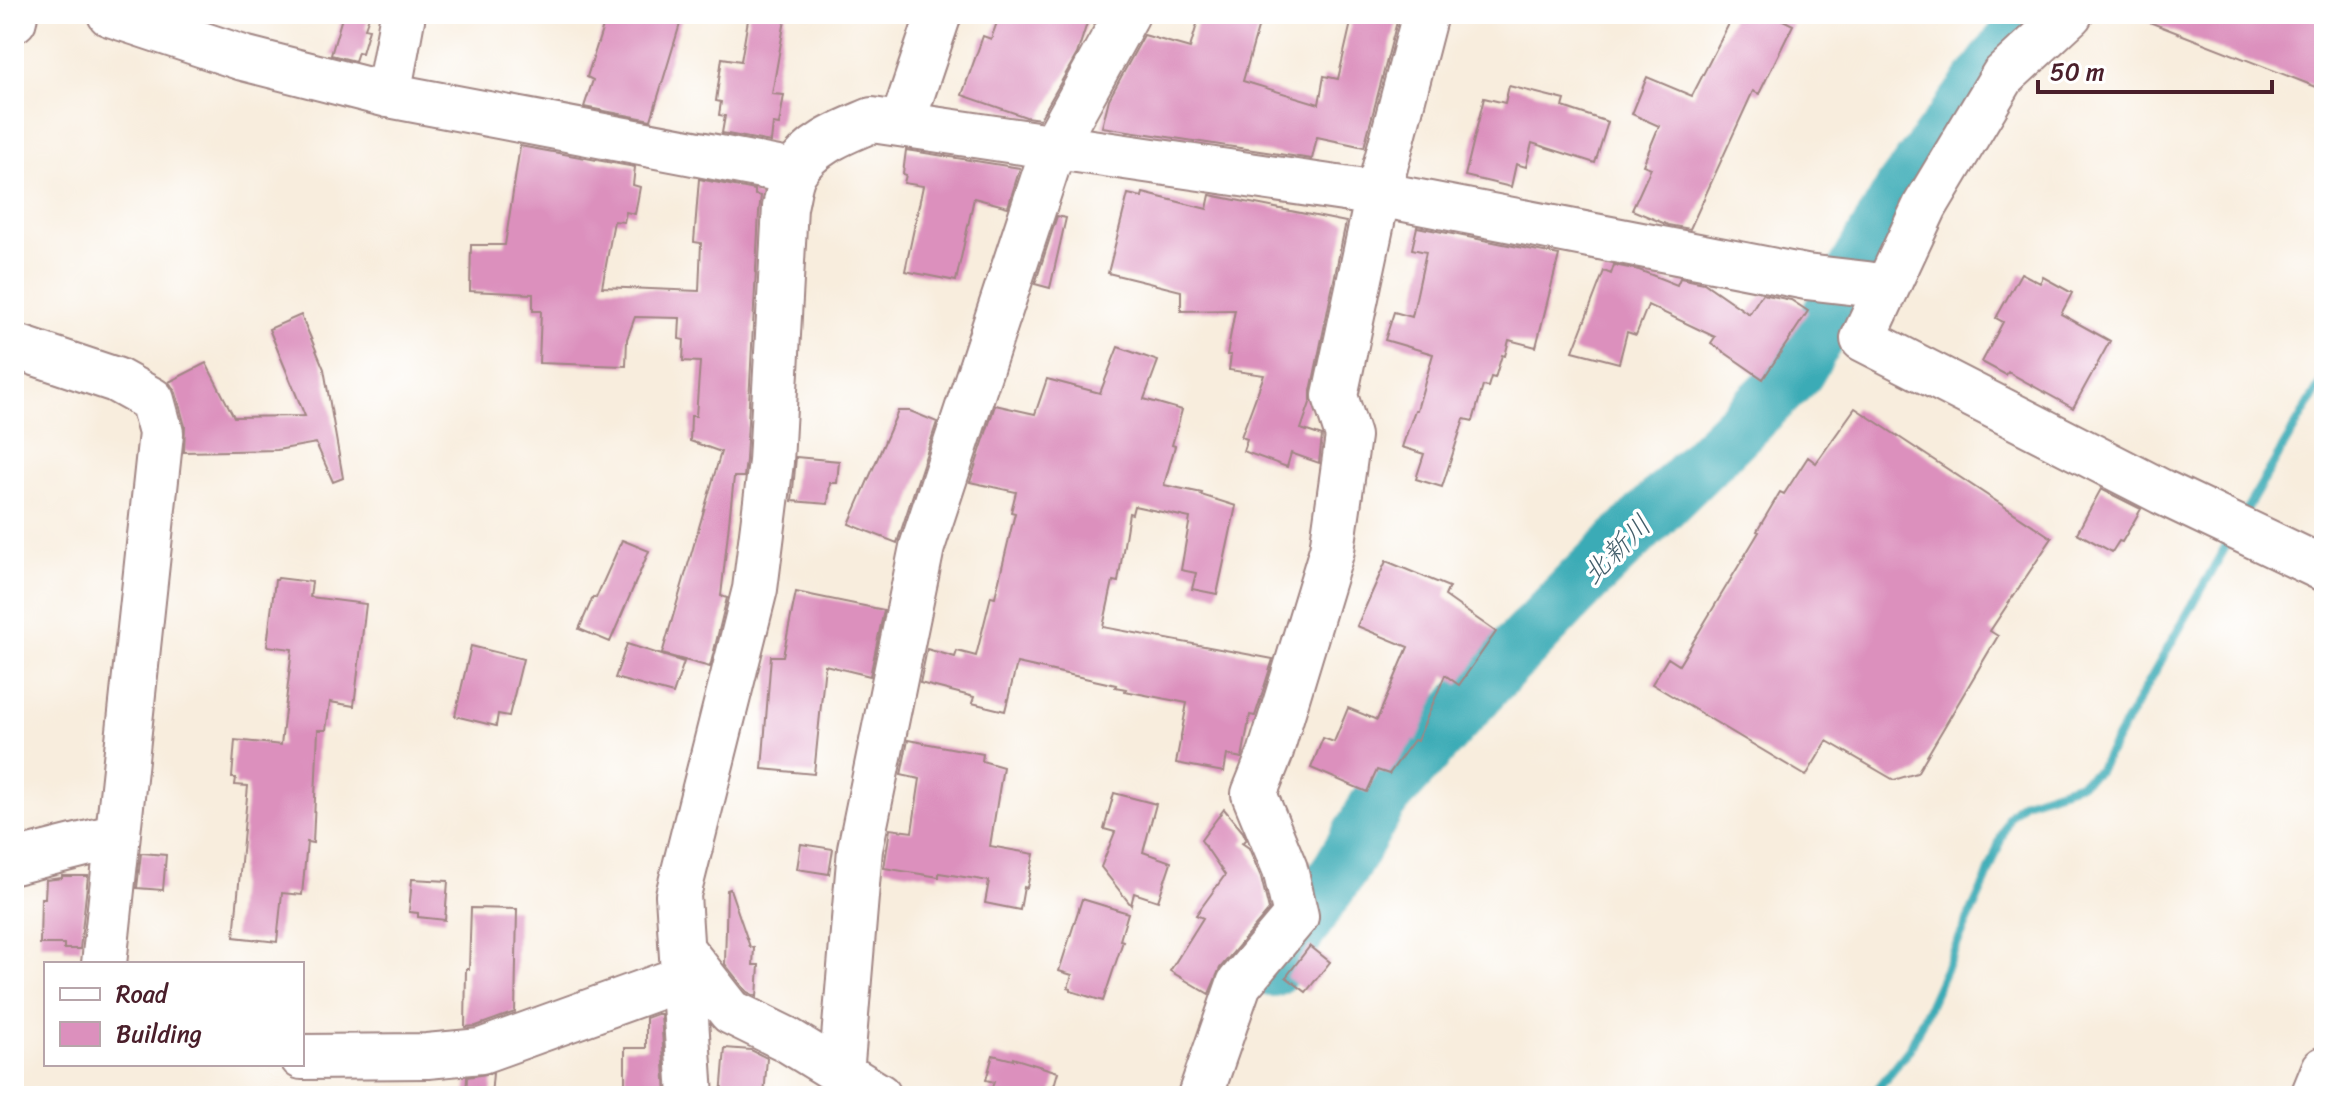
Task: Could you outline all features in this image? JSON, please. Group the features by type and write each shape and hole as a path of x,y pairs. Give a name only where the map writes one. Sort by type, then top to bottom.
{"street":[{"path":"14,20 15,14"},
{"path":"110,14 243,58 388,95 794,172"},
{"path":"388,95 403,14"},
{"path":"902,124 939,14"},
{"path":"841,1074 860,849 922,547 1054,146 1127,14"},
{"path":"1200,1096 1239,984 1296,916 1285,869 1254,794 1270,754 1332,550 1348,436 1335,396 1378,194 1425,14"},
{"path":"2070,14 2003,76 1876,286 1863,339 2324,569"},
{"path":"691,1096 678,895 755,589 771,462 785,207 794,172 815,149 834,136 872,120 902,124 1378,194 1806,277 1876,286"},
{"path":"14,346 116,380 152,400 161,433 104,962"},
{"path":"14,862 117,836"},
{"path":"683,965 731,1012 786,1039 879,1096"},
{"path":"304,1057 427,1056 481,1051 683,965"},
{"path":"2313,1096 2324,1069"}],"building":[{"path":"343,14 370,14 362,53 358,52 355,61 331,55"},
{"path":"607,14 683,14 651,120 584,107 593,80 587,77"},
{"path":"749,14 786,14 772,94 784,95 779,125 773,124 771,142 722,133 725,116 719,115 721,102 716,101 722,58 741,61"},
{"path":"1000,14 1090,14 1077,54 1040,119 962,95 983,36 991,39"},
{"path":"1200,14 1262,14 1243,81 1319,104 1324,76 1338,79 1353,14 1399,14 1364,147 1317,137 1312,159 1102,127 1109,99 1144,35 1190,48"},
{"path":"1734,14 1771,14 1793,25 1759,94 1753,91 1690,229 1668,225 1632,210 1651,168 1643,165 1659,126 1632,114 1647,77 1692,96"},
{"path":"2324,14 2324,90 2134,16"},
{"path":"1509,86 1565,100 1563,107 1608,122 1595,163 1532,143 1526,167 1516,164 1511,187 1465,176 1484,98 1505,103"},
{"path":"520,146 635,167 633,185 640,187 635,214 626,212 624,222 614,221 602,287 699,291 701,243 694,242 699,179 755,190 755,195 761,196 746,460 744,477 734,477 721,596 727,598 710,667 662,654 721,452 690,441 691,416 696,416 700,362 683,361 684,340 679,339 680,318 635,317 627,339 626,366 539,363 541,311 533,311 533,294 470,291 471,245 505,245"},
{"path":"906,150 1020,168 1008,207 974,198 956,281 905,271 923,186 904,183"},
{"path":"1143,193 1207,209 1210,195 1346,222 1311,400 1301,429 1322,436 1319,463 1291,453 1287,467 1243,451 1247,439 1241,437 1264,375 1229,370 1231,355 1227,355 1235,310 1181,311 1181,291 1108,273 1128,194 1142,197"},
{"path":"1057,216 1066,218 1050,288 1035,284"},
{"path":"1417,227 1559,255 1536,347 1509,340 1495,378 1491,377 1488,387 1483,386 1473,421 1464,419 1442,487 1416,479 1424,454 1402,447 1417,410 1433,354 1385,340 1394,312 1412,317 1426,252 1412,249"},
{"path":"1614,265 1639,270 1677,285 1680,278 1704,283 1749,314 1762,294 1791,300 1808,311 1763,379 1711,343 1715,337 1648,305 1636,335 1627,332 1619,363 1573,351 1604,271 1611,274"},
{"path":"2021,273 2040,283 2043,277 2072,293 2061,314 2110,341 2073,408 2008,372 2006,375 1982,362 2003,322 1996,318"},
{"path":"301,315 324,369 343,478 333,482 316,443 277,450 184,452 185,426 176,393 169,382 206,363 234,417 305,416 269,329"},
{"path":"1118,347 1158,361 1144,399 1182,410 1164,485 1202,493 1236,506 1217,594 1192,589 1196,573 1181,570 1190,518 1134,506 1132,514 1129,513 1118,582 1113,581 1103,627 1273,659 1255,716 1250,715 1242,758 1227,755 1224,772 1176,763 1187,703 1125,691 1116,685 1017,663 1005,711 972,703 974,697 920,683 927,649 955,657 957,651 976,656 991,596 995,597 1015,513 1011,512 1016,492 970,482 995,405 1035,414 1047,379 1100,393"},
{"path":"1855,408 2052,538 1990,631 1998,636 1917,773 1894,780 1827,741 1806,776 1652,684 1668,658 1679,665 1780,492 1784,494 1808,457 1816,463"},
{"path":"898,411 910,411 937,422 897,543 849,524"},
{"path":"796,457 839,461 837,483 830,483 828,504 792,501"},
{"path":"2101,489 2141,509 2122,542 2119,541 2112,552 2077,533"},
{"path":"622,540 649,551 610,642 579,629"},
{"path":"1386,561 1449,587 1445,596 1496,632 1459,685 1445,675 1417,741 1414,740 1389,774 1377,770 1367,792 1311,768 1323,738 1334,742 1348,708 1377,720 1408,647 1357,626"},
{"path":"275,580 312,582 310,597 366,604 354,706 330,702 326,730 318,730 313,843 307,842 302,895 282,893 277,942 234,937 248,786 235,785 236,778 232,778 235,740 281,745 292,649 267,646"},
{"path":"796,592 884,610 870,676 825,665 814,774 762,769 771,656 783,656"},
{"path":"627,644 684,662 673,694 615,678"},
{"path":"471,646 523,659 509,716 498,714 496,726 455,716"},
{"path":"908,740 983,754 982,761 1003,767 990,846 1034,854 1020,910 985,903 989,881 884,868 890,829 912,832 920,779 901,775"},
{"path":"1114,793 1156,804 1143,852 1171,862 1158,901 1134,893 1131,905 1101,867 1115,832 1104,829"},
{"path":"1224,809 1243,832 1246,839 1242,843 1249,848 1261,877 1269,910 1220,968 1209,994 1170,971 1203,918 1196,915 1225,875 1201,840"},
{"path":"801,844 833,849 829,874 797,869"},
{"path":"141,853 166,855 163,890 137,888"},
{"path":"62,876 88,876 80,949 64,949 64,944 40,944 41,898 45,898 46,880"},
{"path":"412,879 448,881 445,920 418,917 418,913 409,912"},
{"path":"730,889 750,947 754,948 753,965 759,965 757,997 747,992 725,964 727,890"},
{"path":"1082,899 1128,913 1120,940 1123,941 1103,1001 1071,991 1068,988 1072,975 1059,971"},
{"path":"471,908 517,909 515,1012 465,1027 466,969 469,969"},
{"path":"1310,946 1330,962 1306,992 1286,977"},
{"path":"661,1014 666,1096 625,1096 625,1048 646,1048 646,1018"},
{"path":"725,1048 751,1050 767,1058 764,1096 721,1096"},
{"path":"993,1055 1058,1072 1051,1096 989,1096 994,1082 986,1080"},
{"path":"493,1073 491,1096 466,1096 467,1077"}],"waterway":[{"name":"北新川","path":"1272,969 1341,868 1380,800 1584,580 1797,371 1903,189 2035,14"},
{"path":"2242,517 2324,378"},
{"path":"1872,1096 1910,1048 1986,880 2009,816 2023,802 2079,784 2099,770 2231,537"}]}
